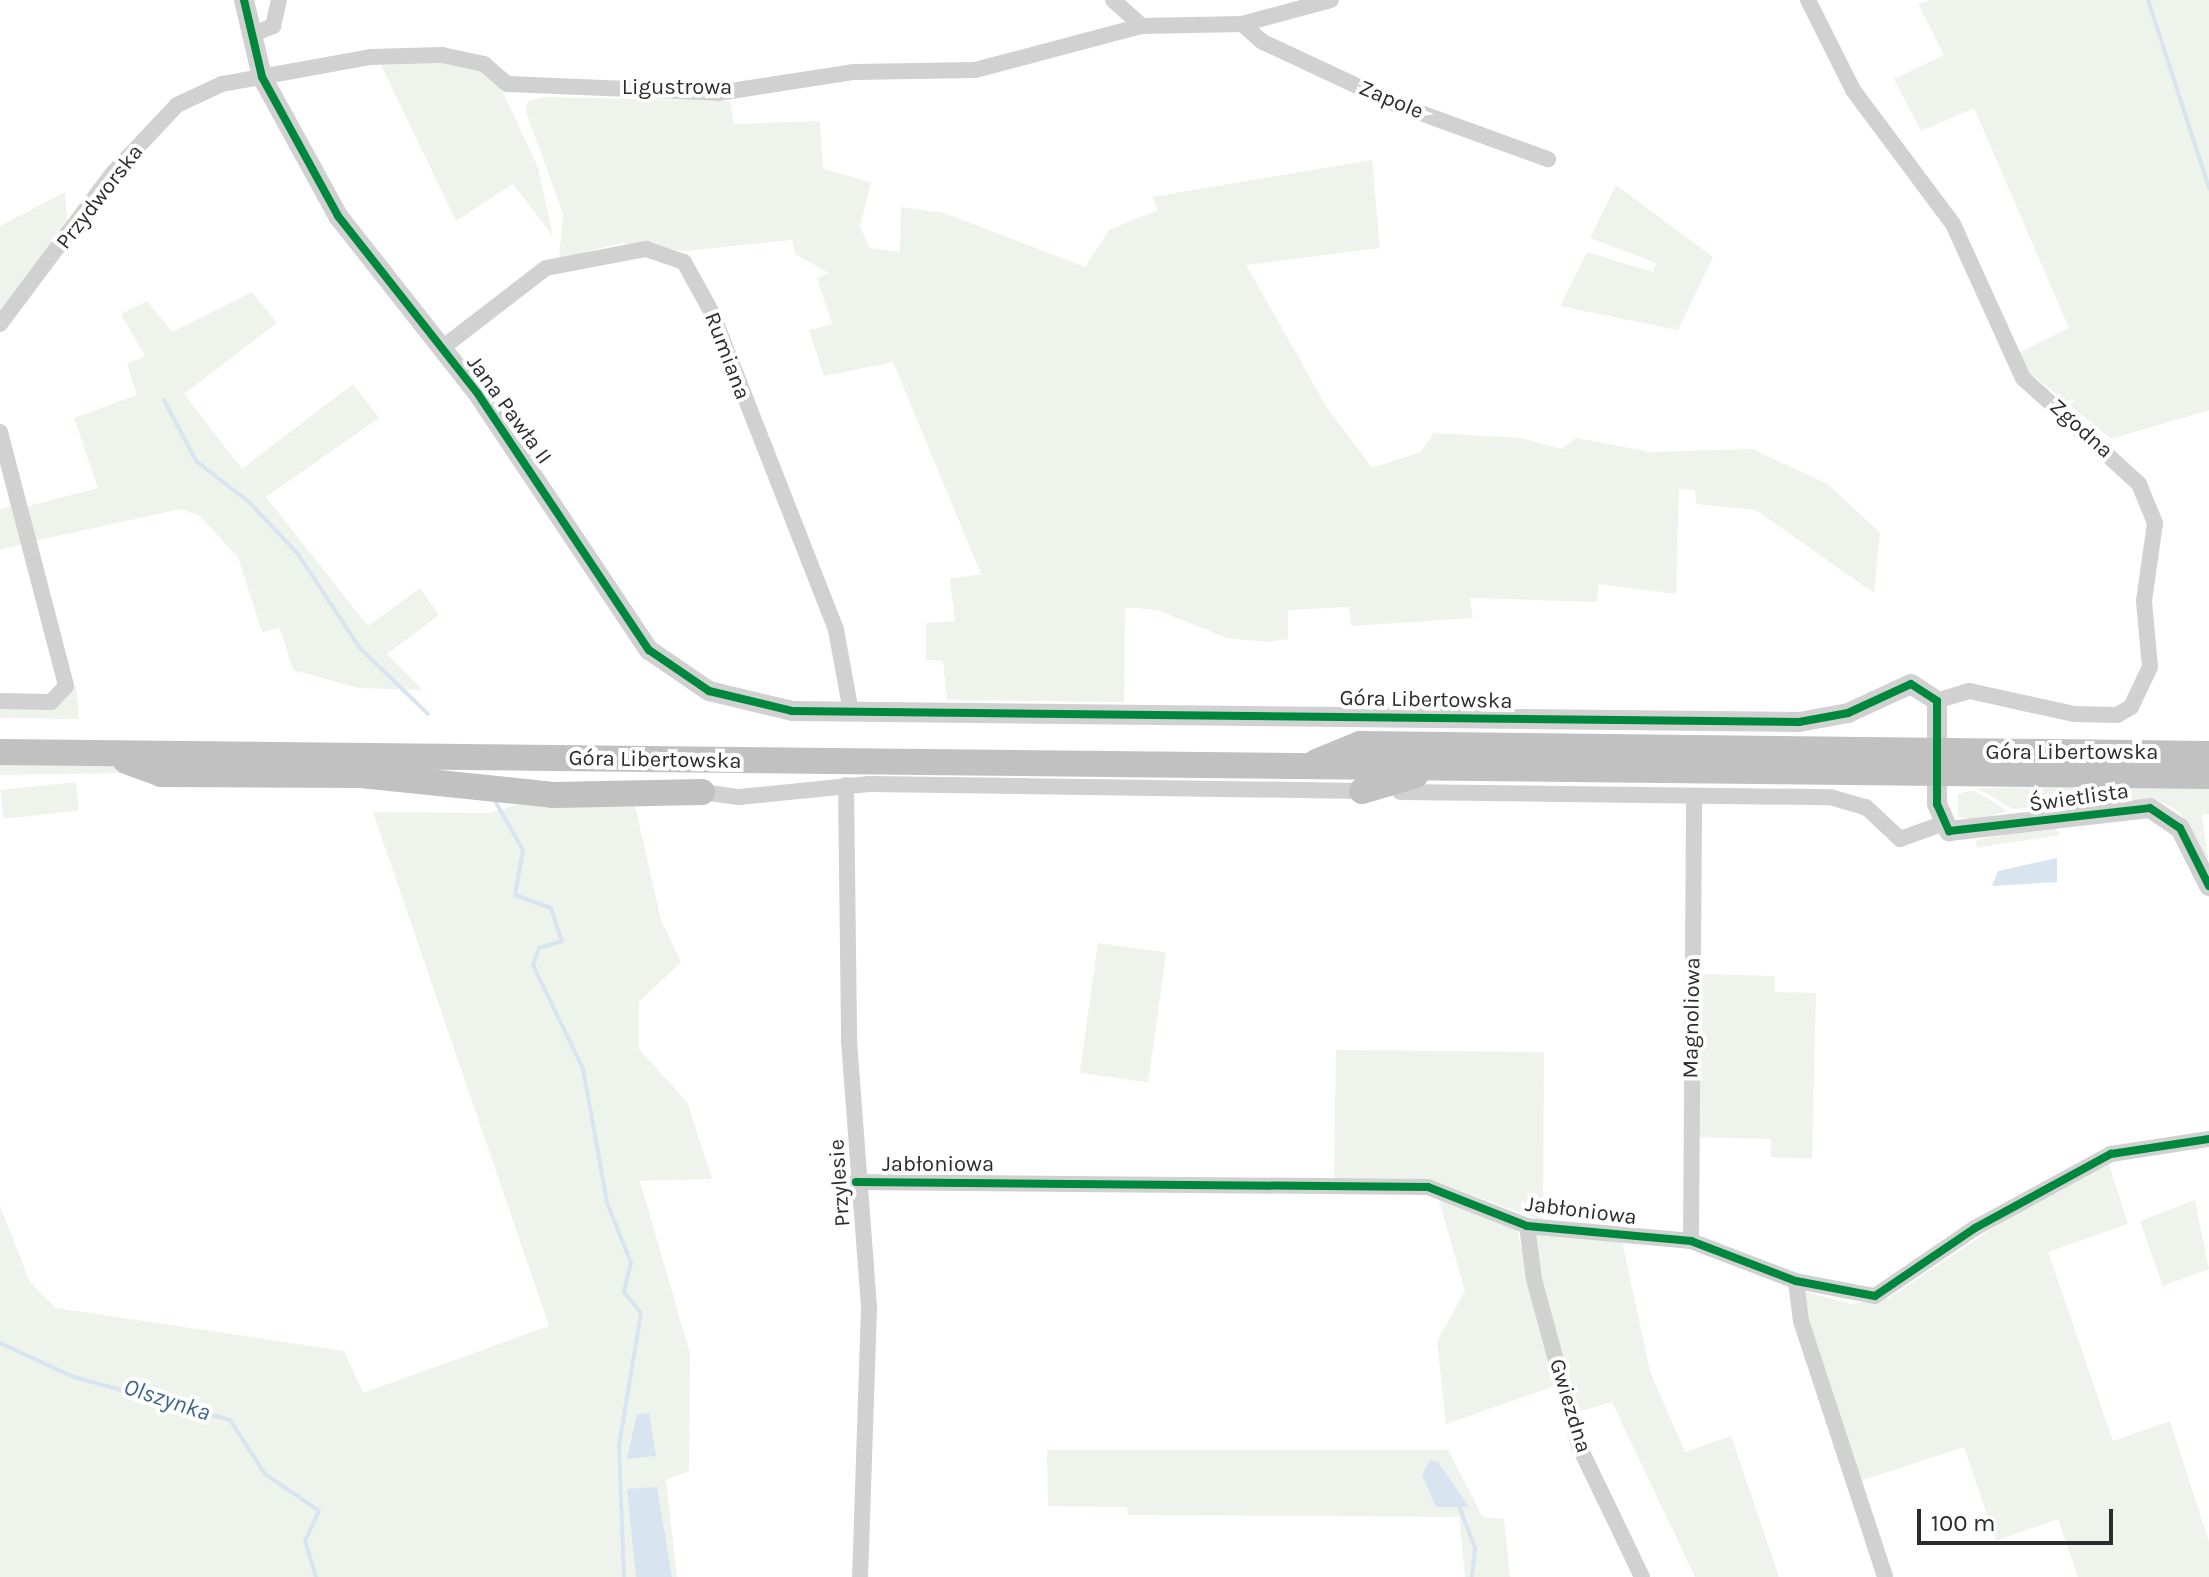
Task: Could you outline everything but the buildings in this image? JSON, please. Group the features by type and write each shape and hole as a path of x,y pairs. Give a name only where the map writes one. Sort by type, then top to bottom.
{"highway":[{"name":"Góra Libertowska","path":"1305,766 1360,744 1935,763 2209,776"},
{"name":"Góra Libertowska","path":"1,752 1441,768 1935,763 2209,754"},
{"path":"108,754 161,774 361,775 553,795 702,792"},
{"path":"1362,791 1441,768"}],"street":[{"name":"Jana Pawła II","path":"244,0 262,77 338,216 442,348 653,655 744,704 851,712"},
{"path":"250,35 273,26 279,0"},
{"path":"1113,0 1142,26"},
{"name":"Ligustrowa","path":"262,77 371,57 442,55 484,64 507,84 718,93 854,72 975,70 1142,26 1242,24 1331,0"},
{"name":"Zgodna","path":"1808,0 1853,90 1953,224 2023,378 2139,484 2155,523 2144,601 2150,667 2131,707 2099,717 1969,691 1937,701"},
{"name":"Zapole","path":"1242,24 1263,42 1393,103 1548,159"},
{"name":"Przydworska","path":"0,324 113,173 177,105 222,84 262,77"},
{"name":"Rumiana","path":"442,348 546,268 646,249 684,262 712,313 836,630 851,712"},
{"path":"0,432 66,686 56,701 0,701"},
{"name":"Góra Libertowska","path":"851,712 1799,722 1848,713 1905,684 1937,701"},
{"path":"1400,792 1845,799 1866,807 1891,836 1905,840 1942,824 1935,763 1937,701"},
{"name":"Góra Libertowska","path":"702,792 739,797 846,785 1362,791"},
{"name":"Przylesie","path":"846,785 856,1182 869,1308 860,1577"},
{"name":"Magnoliowa","path":"1691,1241 1694,796"},
{"name":"Świetlista","path":"1942,824 1966,833 2156,810 2180,828 2209,886"},
{"name":"Jabłoniowa","path":"856,1182 1428,1187 1527,1226 1691,1241 1796,1281 1875,1296 1975,1228 2111,1154 2209,1139"},
{"name":"Gwiezdna","path":"1527,1226 1534,1279 1579,1446 1642,1577"},
{"path":"1796,1281 1801,1321 1885,1577"}],"shaded area":[{"path":"1931,0 2209,0 2209,410 2111,439 2024,368 2016,354 2069,328 1974,108 1921,131 1894,79 1944,55 1918,4"},
{"path":"447,63 479,70 501,89 538,167 553,236 513,184 456,221 381,65"},
{"path":"544,97 730,101 734,124 820,121 823,169 871,182 860,227 870,248 900,252 901,207 944,213 1085,267 1109,230 1158,210 1152,197 1372,160 1380,248 1246,265 1326,406 1372,468 1421,452 1434,433 1521,438 1561,449 1576,438 1651,452 1752,449 1828,484 1880,533 1874,593 1756,510 1696,504 1695,490 1679,489 1676,594 1599,584 1597,602 1470,598 1473,618 1351,626 1349,607 1288,610 1288,639 1268,642 1227,638 1157,610 1125,607 1124,702 947,700 943,661 926,660 926,623 955,621 950,579 981,574 893,362 824,376 809,330 832,324 817,278 829,273 795,254 792,240 684,251 620,243 559,259 563,214 526,112 527,102"},
{"path":"1616,185 1713,257 1678,330 1560,306 1587,252 1653,272 1656,263 1590,238"},
{"path":"65,192 68,228 0,316 0,226"},
{"path":"252,292 277,323 184,394 242,469 353,384 379,418 266,497 368,626 420,588 439,615 387,654 423,690 358,688 293,670 280,628 262,632 238,557 200,516 181,509 34,541 25,507 98,488 74,418 137,395 127,364 145,356 121,314 147,301 172,332"},
{"path":"12,506 23,544 0,550 0,509"},
{"path":"76,685 79,719 0,718 0,706 54,708"},
{"path":"0,764 185,766 185,772 0,775"},
{"path":"76,782 79,811 3,819 0,790"},
{"path":"2209,786 2209,814 2202,814 2209,866 2180,812 2157,800 2013,809 1977,788"},
{"path":"1973,790 2008,811 1978,820 1958,817 1958,794"},
{"path":"633,797 661,920 681,962 639,1002 639,1049 687,1102 712,1179 640,1181 690,1354 689,1471 666,1480 677,1577 0,1577 0,1206 30,1282 56,1308 344,1351 363,1393 549,1326 373,812 490,813 533,800"},
{"path":"2054,826 2060,835 1977,848 1976,840"},
{"path":"2057,858 2057,882 1992,886 1998,871"},
{"path":"1098,943 1166,953 1148,1082 1080,1073"},
{"path":"1698,974 1775,976 1775,992 1816,993 1812,1159 1771,1157 1771,1139 1697,1137"},
{"path":"1336,1050 1544,1052 1543,1221 1432,1180 1334,1180"},
{"path":"2108,1161 2128,1224 2048,1252 2113,1441 2170,1421 2209,1542 2209,1577 2078,1577 2058,1519 1996,1541 1964,1447 1857,1482 1807,1326 1802,1291 1851,1304 1889,1298 2030,1203"},
{"path":"1437,1193 1516,1226 1555,1386 1446,1424 1437,1341 1465,1291"},
{"path":"2195,1200 2209,1269 2163,1286 2140,1221"},
{"path":"1527,1226 1621,1236 1650,1372 1685,1452 1731,1436 1779,1577 1695,1577 1612,1402 1571,1414"},
{"path":"649,1413 656,1456 627,1459 637,1414"},
{"path":"1047,1450 1448,1450 1483,1517 1504,1519 1510,1577 1465,1577 1459,1517 1128,1515 1127,1507 1048,1506"},
{"path":"1430,1460 1438,1462 1469,1507 1436,1507 1422,1475"},
{"path":"657,1487 672,1577 636,1577 627,1489"}],"waterway":[{"path":"2148,0 2209,188"},
{"path":"164,400 196,461 249,502 298,554 359,647 428,714"},
{"path":"495,801 523,850 515,895 551,908 562,941 539,948 533,965 583,1069 607,1203 631,1263 624,1292 641,1313 619,1446 624,1577"},
{"name":"Olszynka","path":"0,1343 74,1377 230,1420 265,1474 319,1511 305,1541 316,1577"},
{"path":"1459,1506 1475,1548 1472,1577"}],"cycle path":[{"path":"244,0 262,77 338,216 478,394 649,650 709,691 792,711 1799,722 1848,713 1911,684 1937,701 1937,804 1949,831 2150,808 2180,828 2209,886"},
{"path":"856,1182 1428,1187 1527,1226 1691,1241 1796,1281 1875,1296 1975,1228 2111,1154 2209,1139"}]}
